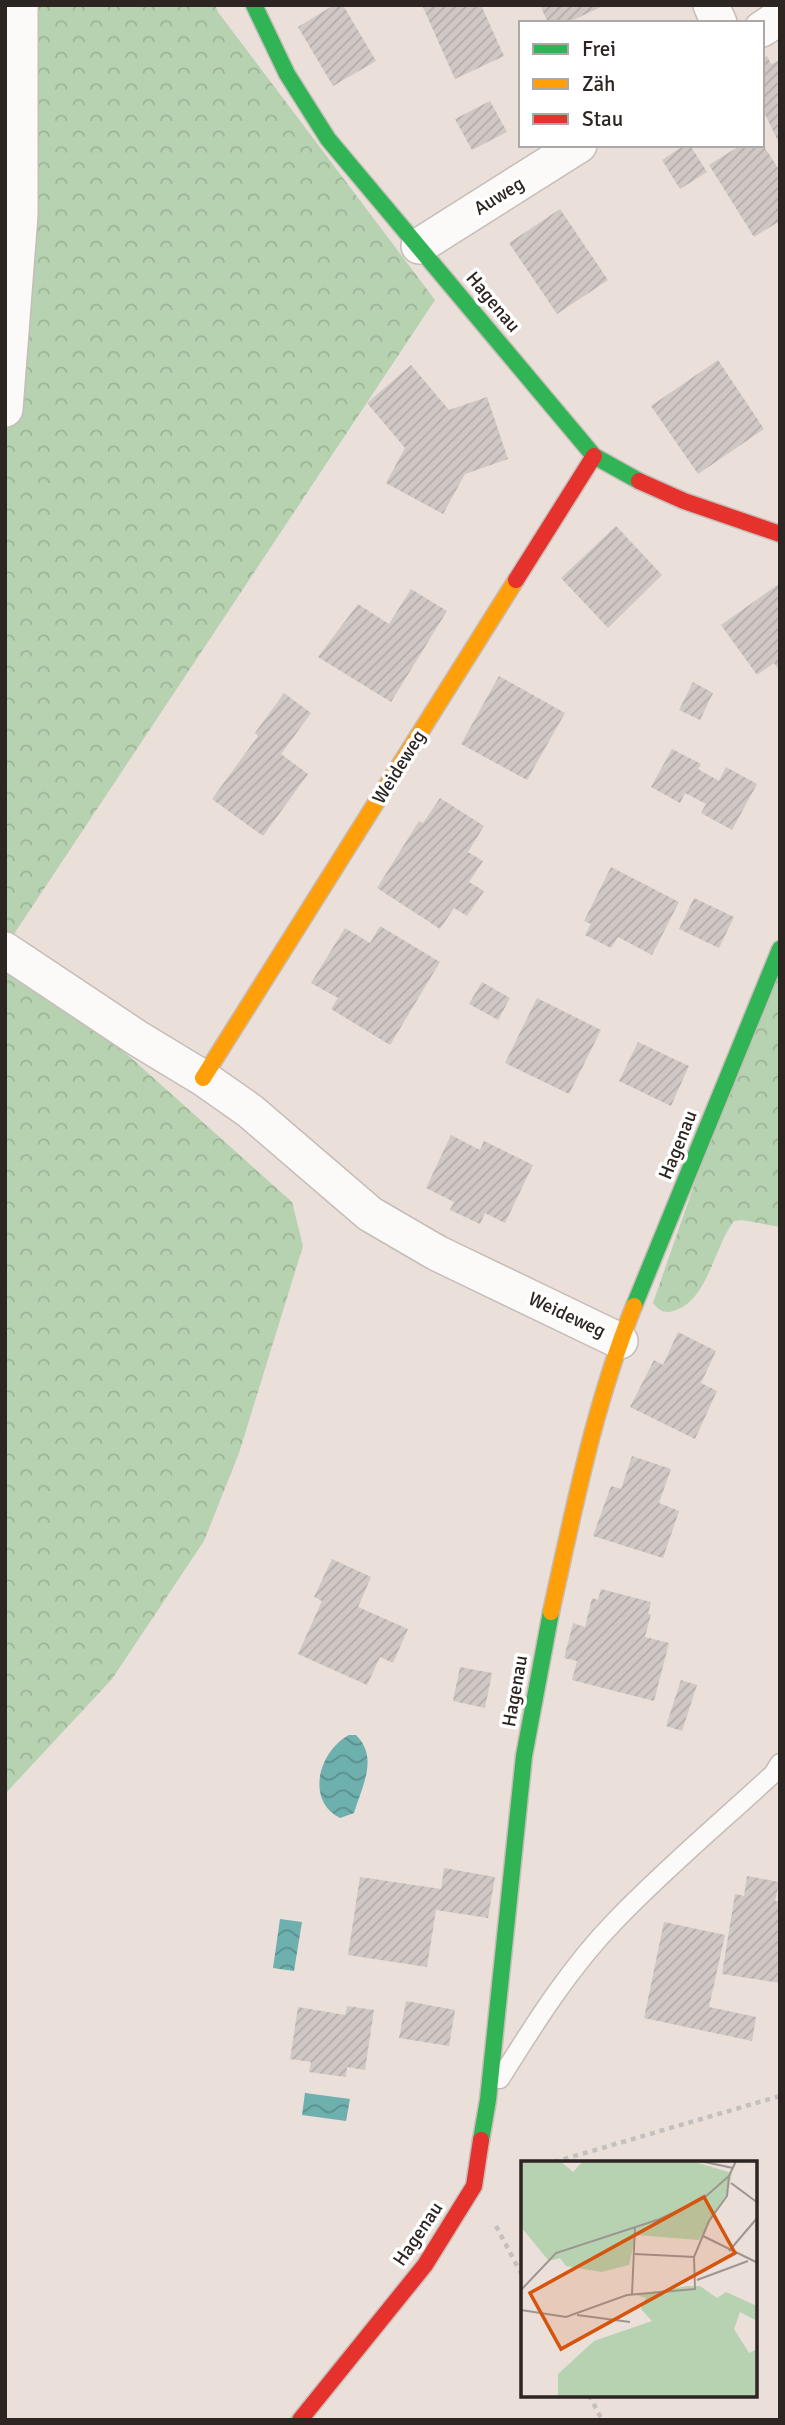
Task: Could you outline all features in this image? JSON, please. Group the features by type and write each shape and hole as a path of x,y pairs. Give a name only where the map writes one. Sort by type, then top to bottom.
{"street":[{"path":"5,409 20,215 20,5"},
{"name":"Hagenau","path":"254,5 268,41 293,87 328,139 594,456 624,475 668,495 780,534"},
{"path":"711,5 718,21"},
{"path":"764,28 780,18"},
{"name":"Auweg","path":"419,246 576,147"},
{"name":"Weideweg","path":"203,1078 594,456"},
{"name":"Hagenau","path":"300,2420 425,2265 474,2186 488,2100 524,1756 548,1627 586,1457 620,1340 780,949"},
{"name":"Weideweg","path":"5,950 250,1111 370,1214 437,1253 620,1340"}],"lane":[{"path":"488,2100 540,2014 589,1951 616,1920 773,1774 780,1763"}],"path":[{"path":"557,2161 780,2096"},
{"path":"474,2186 521,2271"},
{"path":"590,2397 602,2420"}],"green space":[{"path":"5,5 215,5 435,300 6,946 292,1202 303,1246 239,1453 204,1541 112,1679 5,1794"},
{"path":"780,938 780,1227 734,1221 696,1295 676,1310 663,1311 653,1303"}],"water":[{"path":"349,1735 356,1735 363,1744 368,1763 354,1813 340,1818 329,1810 322,1800 320,1776 330,1752"},
{"path":"280,1919 302,1922 294,1971 273,1968"},
{"path":"305,2093 350,2099 346,2121 302,2115"}],"building":[{"path":"334,5 343,5 376,61 333,86 298,27"},
{"path":"422,5 481,5 504,56 455,79"},
{"path":"540,5 605,5 571,21 547,21"},
{"path":"767,56 771,64 780,60 778,141 764,112 764,57"},
{"path":"490,101 507,132 472,150 455,119"},
{"path":"682,147 691,147 707,172 680,189 662,160"},
{"path":"738,147 764,147 780,171 780,221 754,237 709,165"},
{"path":"560,209 608,280 557,314 509,243"},
{"path":"718,360 764,429 698,474 651,406"},
{"path":"411,365 449,410 487,397 508,459 465,474 443,514 386,483 405,448 367,403"},
{"path":"616,526 662,575 608,628 561,578"},
{"path":"780,583 780,668 774,663 757,675 721,625"},
{"path":"411,589 447,611 391,702 318,657 358,604 389,624"},
{"path":"499,676 565,713 527,780 461,744"},
{"path":"693,682 713,693 700,720 679,710"},
{"path":"284,693 311,713 281,754 308,774 263,836 212,799 258,736 255,733"},
{"path":"672,749 701,764 698,769 719,781 726,767 757,784 732,830 701,813 706,804 685,793 680,803 651,787"},
{"path":"440,798 484,826 468,852 483,861 469,882 484,891 467,916 454,908 440,929 377,888 419,821 423,823"},
{"path":"611,867 679,902 652,955 618,937 611,948 585,935 591,924 584,921"},
{"path":"694,898 734,917 719,948 679,929"},
{"path":"380,926 440,962 390,1045 331,1009 338,998 311,983 345,928 370,943"},
{"path":"482,982 510,998 498,1020 469,1004"},
{"path":"537,998 601,1030 569,1094 505,1063"},
{"path":"638,1042 689,1066 671,1106 619,1081"},
{"path":"451,1135 480,1150 484,1141 533,1165 505,1223 485,1213 480,1224 450,1210 454,1202 426,1188"},
{"path":"678,1332 716,1351 701,1383 717,1391 695,1439 630,1407 654,1360 663,1365"},
{"path":"632,1456 671,1469 659,1503 679,1511 663,1558 593,1536 611,1486 621,1489"},
{"path":"332,1559 371,1577 358,1607 408,1629 393,1663 380,1657 367,1685 298,1654 322,1601 314,1597"},
{"path":"601,1589 651,1602 645,1637 669,1643 654,1701 572,1680 577,1661 564,1658 573,1623 585,1627 592,1598 598,1600"},
{"path":"460,1667 492,1673 485,1708 453,1701"},
{"path":"681,1680 697,1685 682,1731 666,1726"},
{"path":"444,1868 495,1877 488,1918 436,1910 427,1967 348,1955 360,1877 441,1889"},
{"path":"747,1876 779,1882 775,1901 780,1902 780,1983 722,1974 735,1894 744,1896"},
{"path":"664,1922 725,1935 709,2007 756,2017 752,2041 644,2018"},
{"path":"406,2001 455,2010 449,2046 399,2038"},
{"path":"347,2006 374,2010 365,2070 347,2067 346,2077 309,2072 311,2062 290,2059 298,2007 345,2015"}],"traffic: fast":[{"path":"254,5 287,74 328,139 594,456 639,481"},
{"path":"634,1306 780,949"},
{"path":"481,2140 488,2100 524,1756 551,1612"}],"traffic: slow":[{"path":"203,1078 516,580"},
{"path":"551,1612 596,1419 634,1306"}],"traffic: jam":[{"path":"516,580 594,456"},
{"path":"639,481 684,501 780,534"},
{"path":"300,2420 425,2265 474,2186 481,2140"}]}
